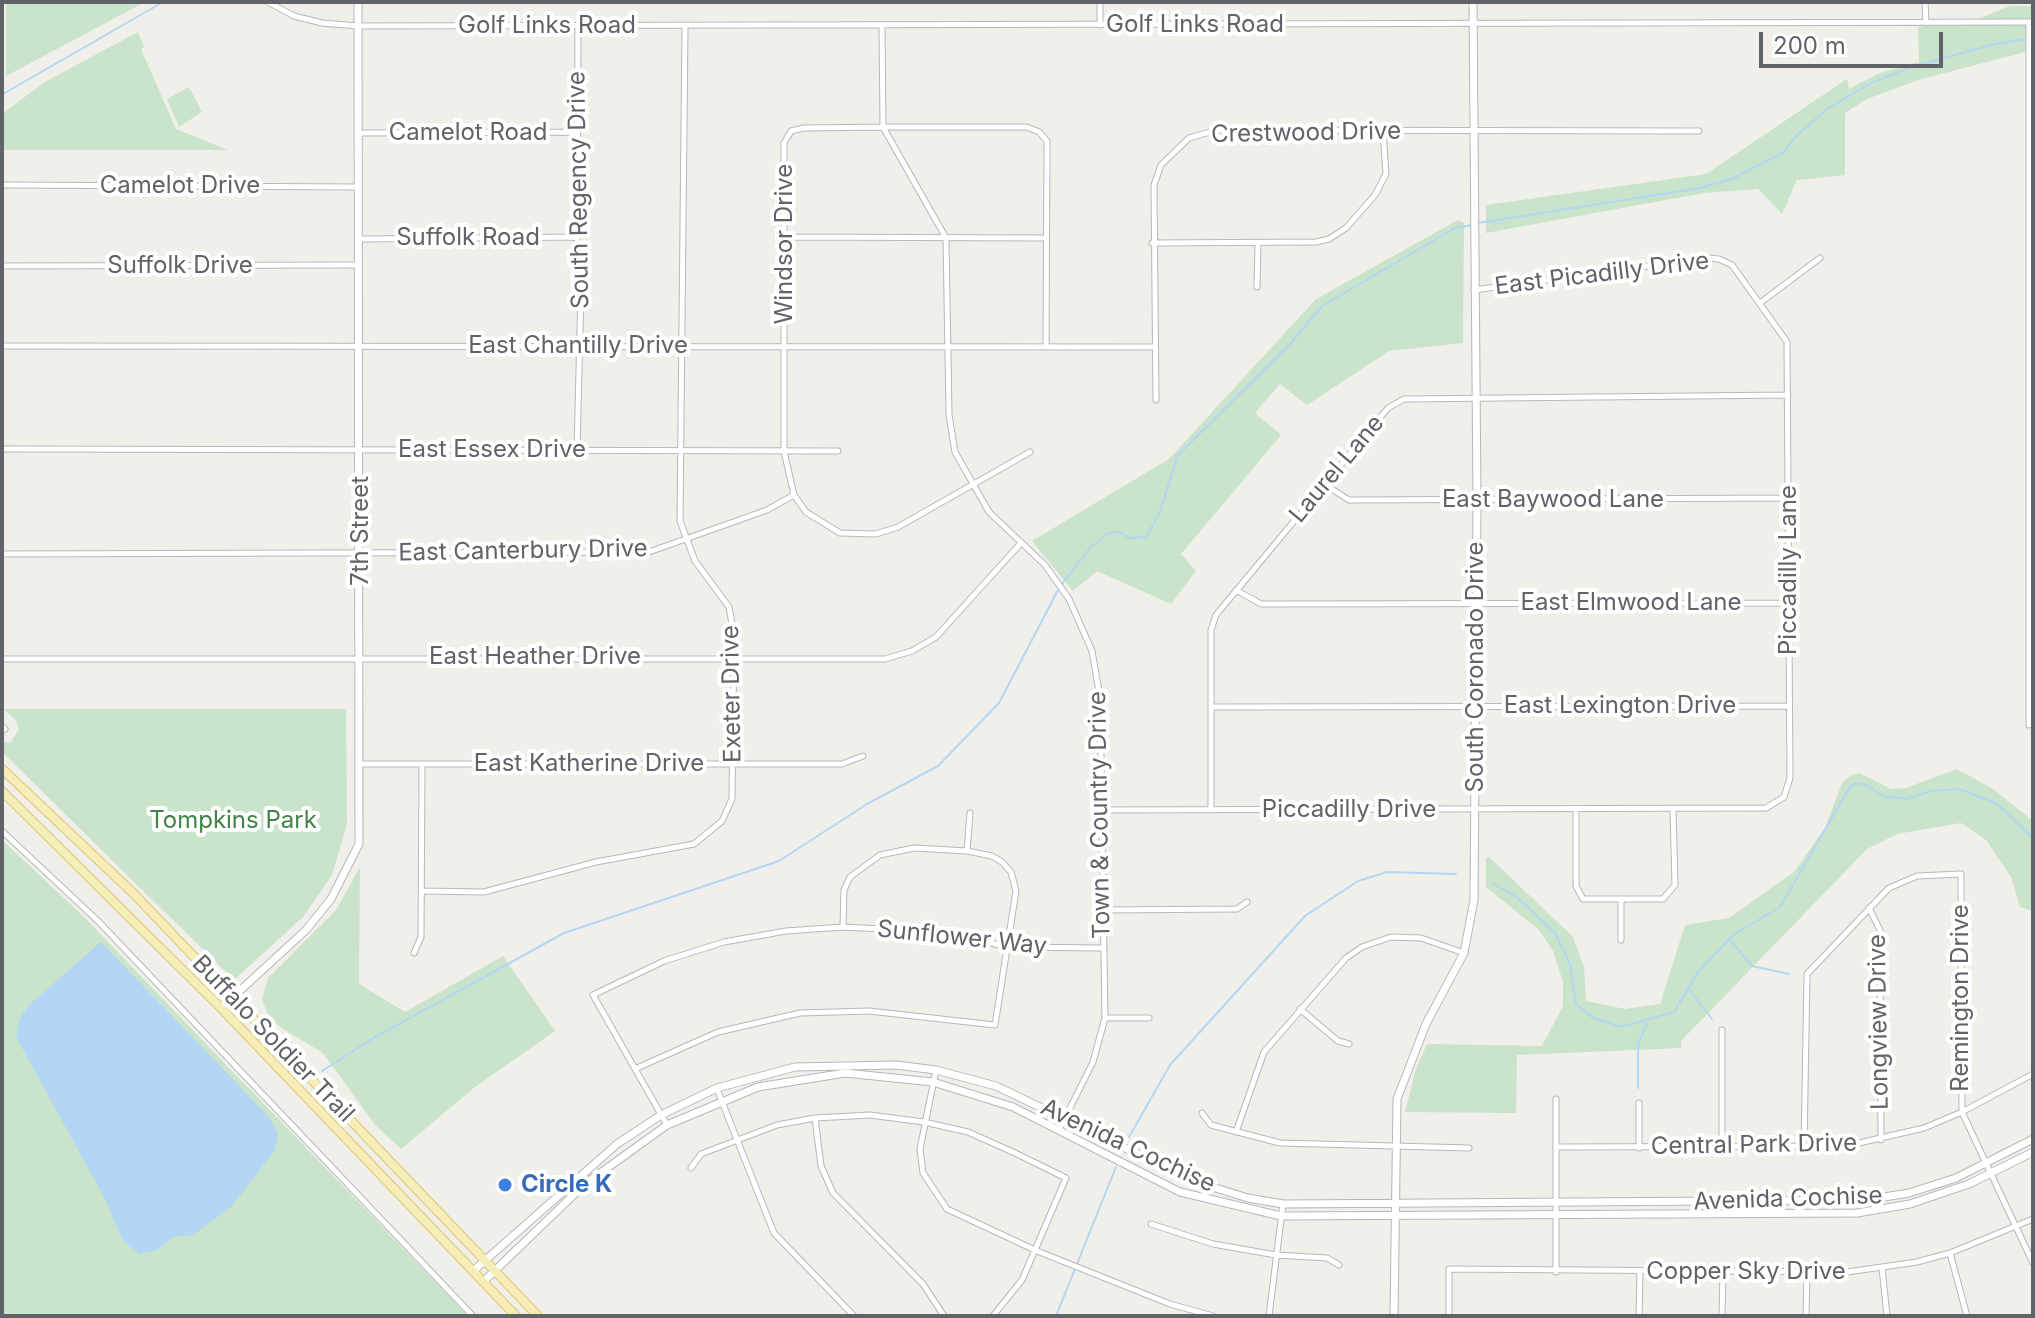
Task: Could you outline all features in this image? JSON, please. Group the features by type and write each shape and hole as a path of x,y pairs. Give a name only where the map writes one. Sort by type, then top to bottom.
{"main road":[{"name":"Buffalo Soldier Trail","path":"2,769 133,893 538,1316"},
{"name":"Buffalo Soldier Trail","path":"2,791 221,1008 516,1316"}],"street":[{"name":"Golf Links Road","path":"268,2 294,16 322,23 358,26 2031,22"},
{"name":"7th Street","path":"221,1008 306,930 331,899 359,844 358,2"},
{"path":"1100,2 1100,25"},
{"name":"South Coronado Drive","path":"1394,1316 1397,1099 1409,1061 1464,953 1474,900 1477,501 1473,2"},
{"path":"1925,2 1926,23"},
{"path":"2029,725 2031,22"},
{"name":"Town & Country Drive","path":"882,25 883,127 946,238 949,415 955,452 971,486 989,512 1045,565 1069,599 1092,651 1100,697 1105,1018 1093,1062 1059,1130"},
{"name":"South Regency Drive","path":"577,450 580,346 578,26"},
{"name":"Exeter Drive","path":"423,891 484,892 596,862 694,844 722,821 732,799 734,635 729,607 695,561 680,521 685,26"},
{"path":"883,127 1027,127 1039,132 1047,141 1046,346"},
{"name":"Windsor Drive","path":"794,495 784,451 784,143 791,131 804,128 883,127"},
{"name":"Crestwood Drive","path":"1156,400 1152,243 1154,185 1161,165 1189,138 1217,130 1699,131"},
{"path":"1152,243 1316,242 1329,239 1346,228 1375,195 1386,174 1383,131"},
{"name":"Camelot Road","path":"358,133 578,132"},
{"name":"Camelot Drive","path":"2,185 358,187"},
{"name":"Suffolk Road","path":"359,239 577,237"},
{"path":"785,237 1045,238"},
{"path":"1257,287 1258,243"},
{"name":"East Picadilly Drive","path":"1473,290 1707,258 1732,265 1787,342"},
{"path":"1760,303 1820,258"},
{"name":"Suffolk Drive","path":"2,266 358,265"},
{"name":"Piccadilly Lane","path":"1784,797 1790,778 1787,342"},
{"name":"East Chantilly Drive","path":"2,346 1155,347"},
{"name":"Laurel Lane","path":"1211,810 1211,630 1216,615 1388,408 1404,399 1788,395"},
{"name":"East Essex Drive","path":"2,449 838,451"},
{"path":"794,495 806,512 840,533 876,534 898,527 1030,452"},
{"name":"East Baywood Lane","path":"1324,484 1349,500 1788,498"},
{"name":"East Canterbury Drive","path":"2,554 649,552 767,510 794,495"},
{"name":"East Heather Drive","path":"2,659 885,659 912,651 936,637 1021,543"},
{"name":"East Elmwood Lane","path":"1236,590 1261,604 1789,603"},
{"name":"East Lexington Drive","path":"1211,707 1789,706"},
{"name":"East Katherine Drive","path":"361,764 842,764 863,756"},
{"path":"414,953 421,937 423,891 422,764"},
{"name":"Piccadilly Drive","path":"1103,810 1766,808 1784,797"},
{"path":"1576,810 1576,886 1583,899 1663,899 1675,885 1673,809"},
{"path":"967,851 970,813"},
{"path":"2,831 98,921 473,1316"},
{"path":"667,1125 637,1068 718,1032 800,1013 869,1011 995,1025 1016,891 1011,872 992,856 967,851 914,848 880,855 863,864 850,877 844,890 843,927"},
{"name":"Remington Drive","path":"1869,907 1902,880 1961,874 1962,1112 2033,1263"},
{"path":"1621,899 1621,940"},
{"path":"1103,910 1237,909 1247,902"},
{"path":"1804,1147 1807,974 1869,907"},
{"name":"Longview Drive","path":"1869,907 1880,930 1881,1140"},
{"name":"Sunflower Way","path":"637,1068 593,995 664,961 724,942 786,931 843,927 940,932 1009,947 1103,948"},
{"path":"1236,1132 1264,1052 1346,958 1376,940 1421,938 1464,953"},
{"path":"1300,1009 1338,1041 1349,1044"},
{"path":"1105,1018 1149,1018"},
{"path":"1722,1030 1722,1147"},
{"name":"Avenida Cochise","path":"473,1271 617,1144 661,1115 717,1088 795,1067 845,1063 936,1070 996,1086 1196,1182 1248,1198 1283,1204 1866,1200 1909,1193 1986,1166 2033,1139"},
{"path":"936,1070 920,1149 923,1173 947,1209 1037,1251 1170,1304 1213,1316"},
{"name":"Avenida Cochise","path":"483,1282 585,1184 667,1125 758,1087 845,1073 933,1082 1013,1107 1180,1192 1281,1216 1857,1213 1910,1204 1991,1175 2033,1152"},
{"name":"Central Park Drive","path":"1556,1147 1804,1147 1881,1140 1924,1128 1962,1112 2033,1074"},
{"path":"717,1088 774,1233 854,1316"},
{"path":"1556,1099 1556,1272"},
{"path":"1639,1103 1639,1148"},
{"path":"1202,1113 1211,1125 1280,1143 1469,1148"},
{"path":"691,1168 701,1154 777,1125 815,1118 870,1115 968,1132 1066,1178 1037,1251 1007,1303 993,1316"},
{"path":"815,1118 821,1166 833,1193 923,1284 944,1316"},
{"path":"1269,1316 1283,1204"},
{"name":"Copper Sky Drive","path":"1449,1316 1449,1269 1807,1273 1882,1268 1950,1253 2033,1219"},
{"path":"1151,1224 1213,1244 1276,1255 1327,1258 1339,1265"},
{"path":"1950,1253 1967,1316"},
{"path":"1882,1268 1887,1316"},
{"path":"1639,1316 1640,1272"},
{"path":"1722,1316 1723,1273"},
{"path":"1806,1316 1807,1273"}],"green space":[{"path":"6,2 145,2 6,76"},
{"path":"2010,6 2033,6 2033,50 1918,80 1867,99 1845,113 1845,175 1797,180 1782,214 1758,189 1704,193 1486,233 1486,205 1706,174 1847,79 1849,89 1880,73 1919,62 1918,27 1975,20"},
{"path":"138,32 144,47 141,49 176,129 228,150 2,150 3,113 45,82"},
{"path":"189,87 202,112 179,127 167,99"},
{"path":"1458,220 1464,223 1463,343 1389,351 1307,405 1280,384 1255,413 1281,435 1181,554 1196,571 1171,604 1097,571 1073,591 1032,541 1169,459 1316,299"},
{"name":"Tompkins Park","path":"3,709 346,709 347,824 332,875 303,917 234,980 2,752 2,741 10,743 19,730 16,720"},
{"path":"1957,769 1993,789 2033,821 2033,911 2020,907 2011,877 1986,840 1961,823 1897,834 1867,849 1681,1041 1681,1048 1517,1055 1516,1113 1405,1112 1416,1069 1427,1044 1542,1046 1563,1006 1563,982 1553,951 1539,930 1486,887 1486,858 1489,857 1573,937 1584,967 1586,1001 1625,1009 1660,1004 1685,925 1729,918 1794,872 1825,828 1842,783 1850,776 1859,773 1891,789 1906,788"},
{"path":"2,840 83,916 468,1316 2,1316"},
{"path":"360,867 359,984 405,1012 503,956 555,1031 475,1087 401,1149 376,1126 323,1053 280,1027 269,1017 262,999 268,978 336,910"}],"water":[{"path":"101,942 269,1117 278,1134 274,1151 232,1206 193,1235 174,1237 157,1250 140,1254 123,1241 104,1197 16,1037 20,1018 30,1004"}],"waterway":[{"path":"3,94 163,2"},
{"path":"1478,223 1700,188 1734,178 1784,152 1795,137 1827,109 1871,83 1911,67 1995,44 2033,38"},
{"path":"1062,584 1090,548 1108,533 1119,532 1130,538 1146,537 1159,514 1178,455 1290,344 1322,306 1455,228 1472,225"},
{"path":"322,1071 370,1040 564,933 779,861 867,804 938,766 999,703 1058,590"},
{"path":"1492,883 1518,898 1555,933 1570,964 1576,1004 1593,1018 1621,1027 1674,1012 1698,972 1733,935 1780,907 1851,785 1862,783 1884,796 1907,799 1931,791 1959,789 1996,803 2033,838"},
{"path":"1129,1137 1170,1065 1305,916 1358,881 1387,872 1456,874"},
{"path":"1729,939 1752,966 1789,974"},
{"path":"1688,988 1712,1019"},
{"path":"1638,1088 1638,1044 1647,1023"},
{"path":"1056,1316 1116,1167"}],"place":[{"name":"Circle K","path":"505,1185"}]}
